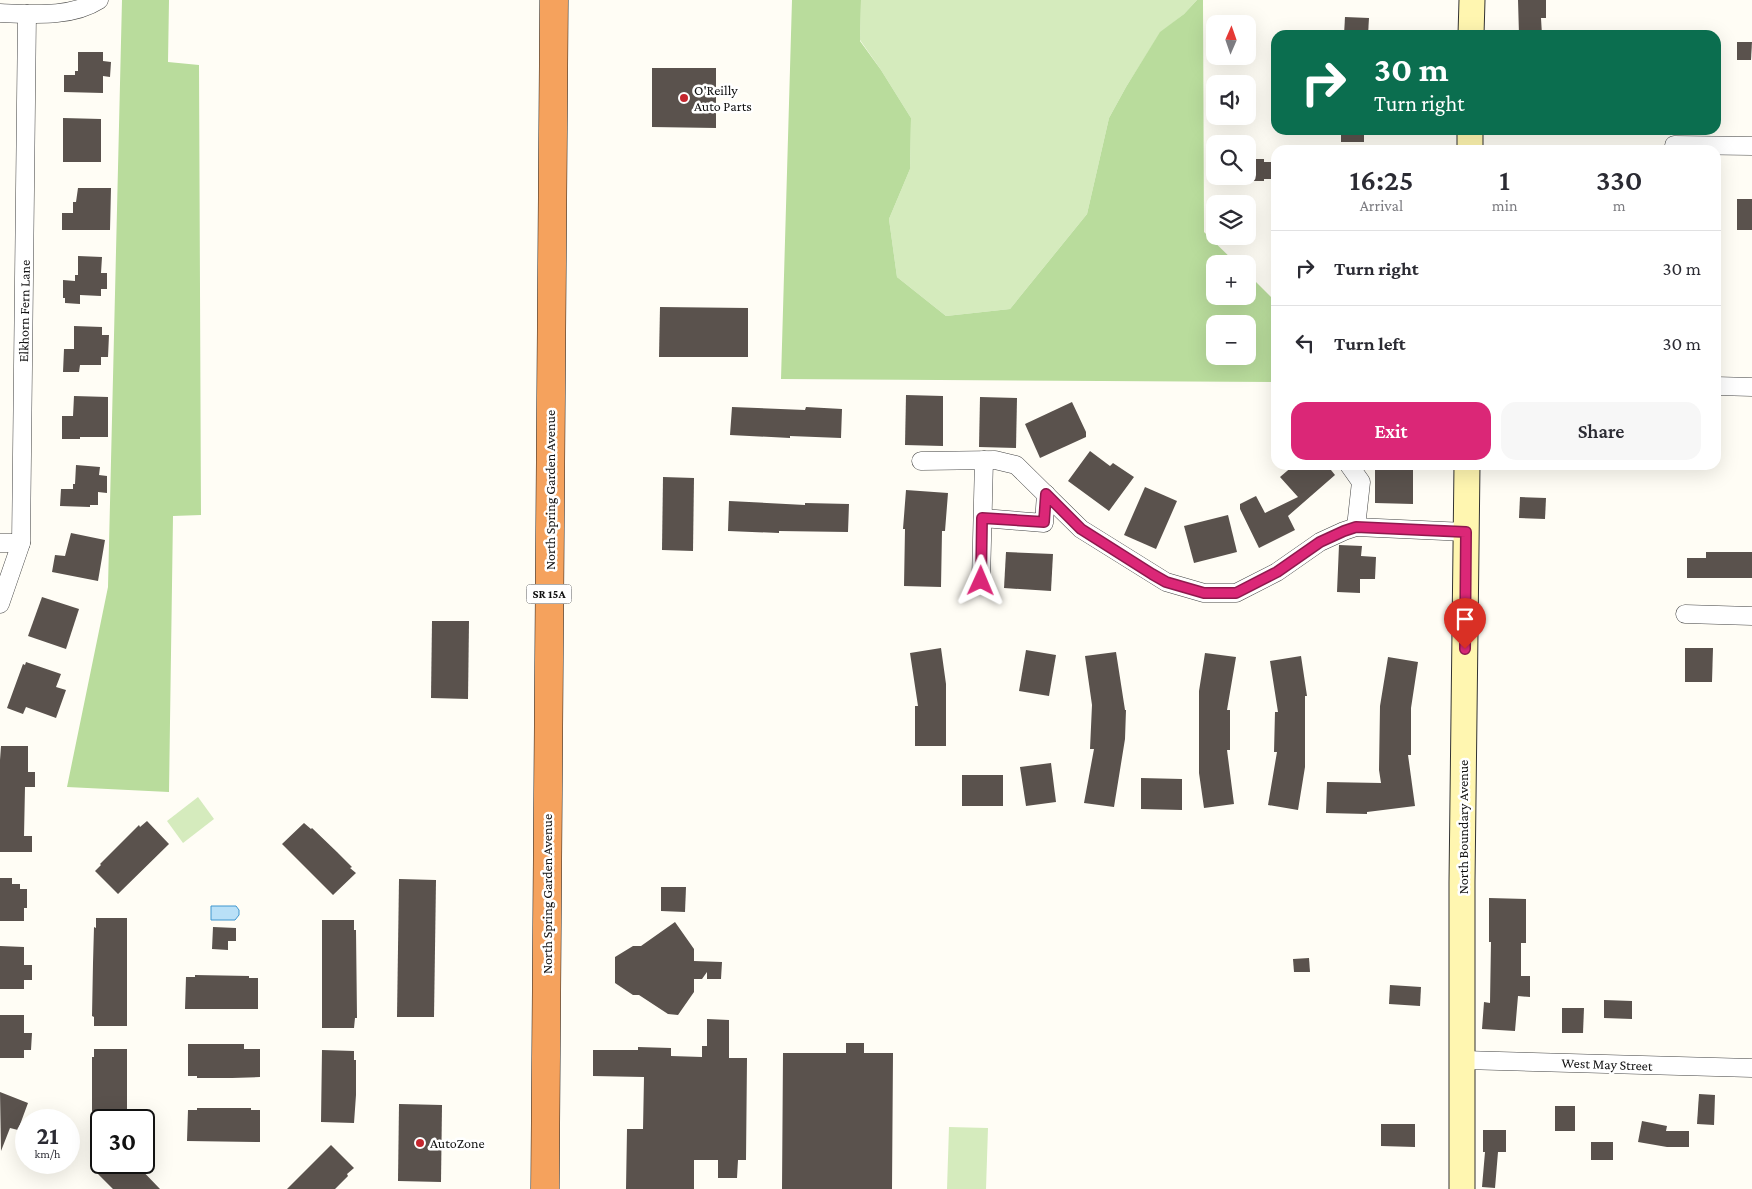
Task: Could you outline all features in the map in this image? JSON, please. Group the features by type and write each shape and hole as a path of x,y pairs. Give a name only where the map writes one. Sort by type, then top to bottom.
{"highway":[{"name":"North Spring Garden Avenue","path":"545,1189 554,0"}],"street":[{"path":"0,13 51,14 90,6 99,0"},
{"path":"1471,30 1472,0"},
{"name":"Elkhorn Fern Lane","path":"0,604 21,543 27,14"},
{"path":"1674,144 1713,145"},
{"path":"1721,145 1752,146"},
{"path":"1721,386 1752,386"},
{"path":"981,581 984,460"},
{"path":"920,461 995,460 1016,465 1081,529 1166,582 1204,593 1236,593 1277,572 1320,542 1356,527 1466,532"},
{"path":"1353,470 1361,482 1356,527"},
{"name":"North Boundary Avenue","path":"1462,1189 1462,882 1467,470"},
{"path":"982,518 1044,522 1046,494"},
{"path":"0,542 21,543"},
{"path":"1686,614 1752,616"},
{"name":"West May Street","path":"1463,1060 1752,1068"}],"green space":[{"path":"122,0 169,0 168,62 199,65 201,515 173,516 169,792 67,787 108,587"},
{"path":"792,0 861,0 860,41 911,118 910,169 889,219 897,277 946,316 1010,309 1087,214 1109,118 1160,32 1184,14 1197,0 1203,0 1204,232 1206,234 1206,245 1217,245 1228,255 1206,255 1206,305 1256,305 1256,282 1271,297 1271,382 781,379"},
{"path":"861,0 1197,0 1184,14 1160,33 1109,118 1087,214 1010,309 946,316 897,277 889,219 910,169 911,118 860,40"},
{"path":"198,797 214,819 183,843 167,821"},
{"path":"949,1127 988,1128 986,1189 947,1189"}],"water":[{"path":"211,906 236,906 239,910 239,915 235,920 211,920"}],"building":[{"path":"1518,0 1546,0 1546,18 1541,18 1542,30 1519,30"},
{"path":"1345,17 1369,18 1368,30 1344,30"},
{"path":"1737,42 1752,42 1751,60 1737,60"},
{"path":"78,52 103,52 103,61 111,62 110,77 103,76 103,93 64,92 64,75 75,75 75,71 78,71"},
{"name":"O'Reilly Auto Parts","path":"652,68 716,68 716,128 652,127"},
{"path":"63,118 101,119 101,162 63,162"},
{"path":"1341,135 1364,135 1364,142 1341,142"},
{"path":"1256,159 1264,159 1264,162 1271,162 1271,179 1264,179 1264,181 1256,181"},
{"path":"78,188 111,188 110,230 62,230 62,213 73,213 73,202 76,202"},
{"path":"1737,199 1752,199 1752,230 1737,230"},
{"path":"78,256 102,257 101,273 107,273 107,289 101,289 101,296 80,295 80,304 65,303 65,298 63,298 63,280 75,281 75,275 78,275"},
{"path":"660,307 748,308 748,357 659,357"},
{"path":"74,326 102,327 102,335 109,335 108,357 101,357 101,365 80,365 79,372 63,372 64,349 74,349"},
{"path":"906,395 943,396 943,446 905,445"},
{"path":"74,396 108,397 108,437 62,439 62,416 73,416"},
{"path":"980,397 1017,398 1016,448 979,447"},
{"path":"1072,402 1086,432 1086,437 1040,458 1025,424"},
{"path":"732,407 805,410 806,407 842,409 841,438 730,435"},
{"path":"1090,451 1110,466 1113,463 1134,477 1109,511 1068,481"},
{"path":"76,465 100,467 99,475 107,476 107,493 98,492 98,505 90,505 90,507 60,506 61,489 73,489 73,484 75,484"},
{"path":"1288,470 1331,470 1335,475 1288,516 1295,530 1259,548 1240,509 1240,504 1256,496 1265,513 1298,497 1280,477"},
{"path":"1375,470 1413,470 1413,504 1375,503"},
{"path":"663,477 694,478 693,551 662,550"},
{"path":"1145,487 1177,501 1156,549 1124,535"},
{"path":"906,490 948,493 945,531 942,531 941,587 904,586 905,529 903,529"},
{"path":"1520,497 1546,498 1545,519 1519,518"},
{"path":"729,501 805,505 805,503 849,504 848,532 779,531 779,533 728,531"},
{"path":"1228,515 1237,552 1194,563 1184,526"},
{"path":"71,533 105,540 98,581 52,572 55,555 65,556"},
{"path":"1339,545 1362,546 1361,556 1376,557 1375,579 1360,579 1360,593 1337,592"},
{"path":"1006,552 1053,554 1051,591 1004,588"},
{"path":"1706,552 1752,552 1752,578 1687,578 1687,558 1706,558"},
{"path":"42,597 79,609 66,649 28,636"},
{"path":"432,621 469,621 468,699 431,698"},
{"path":"941,648 946,684 946,746 915,746 915,706 918,706 910,653"},
{"path":"1685,648 1713,648 1712,682 1685,682"},
{"path":"1026,650 1056,655 1049,696 1019,691"},
{"path":"1116,652 1126,710 1125,739 1114,807 1084,803 1094,749 1090,749 1092,705 1085,656"},
{"path":"1205,653 1236,657 1227,710 1230,710 1230,750 1227,750 1234,804 1204,808 1199,773 1199,691"},
{"path":"1301,656 1307,696 1305,696 1305,767 1298,810 1268,805 1277,752 1274,752 1275,712 1278,712 1270,661"},
{"path":"1388,657 1418,662 1411,708 1411,755 1408,755 1415,806 1367,812 1367,814 1326,813 1327,782 1381,783 1379,770 1380,706"},
{"path":"26,662 61,674 56,687 66,690 56,718 26,707 23,714 7,708 23,664 25,665"},
{"path":"1,746 28,746 28,772 35,772 35,787 25,787 24,836 32,836 32,852 0,852"},
{"path":"1051,763 1056,802 1026,806 1020,767"},
{"path":"962,775 1003,775 1003,806 962,806"},
{"path":"1141,778 1182,779 1182,810 1141,809"},
{"path":"147,821 169,844 118,894 95,871 139,825 140,827"},
{"path":"304,823 312,828 337,852 356,873 333,895 282,844"},
{"path":"0,878 12,878 12,884 20,884 20,889 27,889 27,908 24,908 24,921 0,921"},
{"path":"399,879 436,880 434,1017 397,1017"},
{"path":"661,887 686,887 685,912 661,911"},
{"path":"1489,898 1526,899 1526,943 1521,943 1521,976 1530,976 1530,997 1518,996 1515,1031 1482,1029 1484,1002 1490,1003 1491,942 1489,942"},
{"path":"96,918 127,918 127,1026 94,1026 94,1017 92,1016 94,927 96,928"},
{"path":"322,920 354,920 354,930 356,930 357,1018 355,1018 354,1028 322,1028"},
{"path":"675,922 694,949 694,961 722,962 721,979 707,979 707,972 702,979 694,979 694,992 678,1015 668,1014 639,995 633,995 615,983 615,957 633,946 641,946"},
{"path":"213,927 236,928 236,941 228,941 228,950 212,949"},
{"path":"0,946 24,947 24,965 32,965 32,980 24,980 24,989 0,989"},
{"path":"1309,958 1310,972 1294,972 1293,959"},
{"path":"195,975 249,976 249,978 258,978 258,1009 185,1009 186,977 195,977"},
{"path":"1390,985 1421,987 1420,1006 1389,1004"},
{"path":"1604,1000 1632,1001 1632,1019 1604,1018"},
{"path":"1562,1008 1584,1008 1583,1033 1562,1033"},
{"path":"0,1015 24,1015 24,1033 32,1033 31,1050 24,1050 24,1058 0,1058"},
{"path":"707,1019 729,1020 729,1058 747,1058 746,1160 738,1160 737,1178 718,1178 718,1160 694,1160 694,1189 626,1189 627,1129 643,1129 644,1077 593,1076 593,1050 638,1050 638,1047 671,1048 671,1056 702,1057 702,1046 707,1046"},
{"path":"846,1043 864,1043 864,1053 893,1053 892,1189 782,1189 783,1053 846,1053"},
{"path":"188,1044 244,1044 244,1049 260,1049 260,1077 197,1078 197,1076 188,1076"},
{"path":"94,1049 127,1049 127,1109 92,1109 92,1057 94,1057"},
{"path":"322,1050 354,1051 354,1060 356,1060 356,1095 354,1123 321,1122"},
{"path":"0,1092 28,1103 26,1109 15,1109 15,1129 10,1128 1,1151"},
{"path":"1699,1094 1715,1095 1714,1125 1697,1124"},
{"name":"AutoZone","path":"399,1104 442,1105 441,1182 398,1181"},
{"path":"1555,1106 1575,1106 1575,1131 1555,1131"},
{"path":"197,1108 251,1108 251,1110 260,1110 260,1142 187,1141 188,1110 197,1110"},
{"path":"1642,1121 1667,1126 1666,1131 1689,1131 1689,1147 1667,1147 1638,1142"},
{"path":"1381,1124 1415,1124 1415,1147 1381,1146"},
{"path":"1483,1130 1506,1130 1506,1152 1498,1152 1495,1188 1482,1187 1485,1152 1483,1152"},
{"path":"1591,1142 1613,1142 1613,1160 1591,1160"},
{"path":"331,1145 354,1168 335,1189 287,1189"},
{"path":"98,1174 146,1174 160,1189 113,1189"}],"place":[{"name":"O'Reilly Auto Parts","path":"684,98"},
{"name":"AutoZone","path":"420,1143"}],"route":[{"path":"981,581 982,518 1044,522 1046,494 1081,529 1152,574 1166,582 1204,593 1236,593 1277,572 1320,542 1356,527 1466,532 1465,649"}]}
